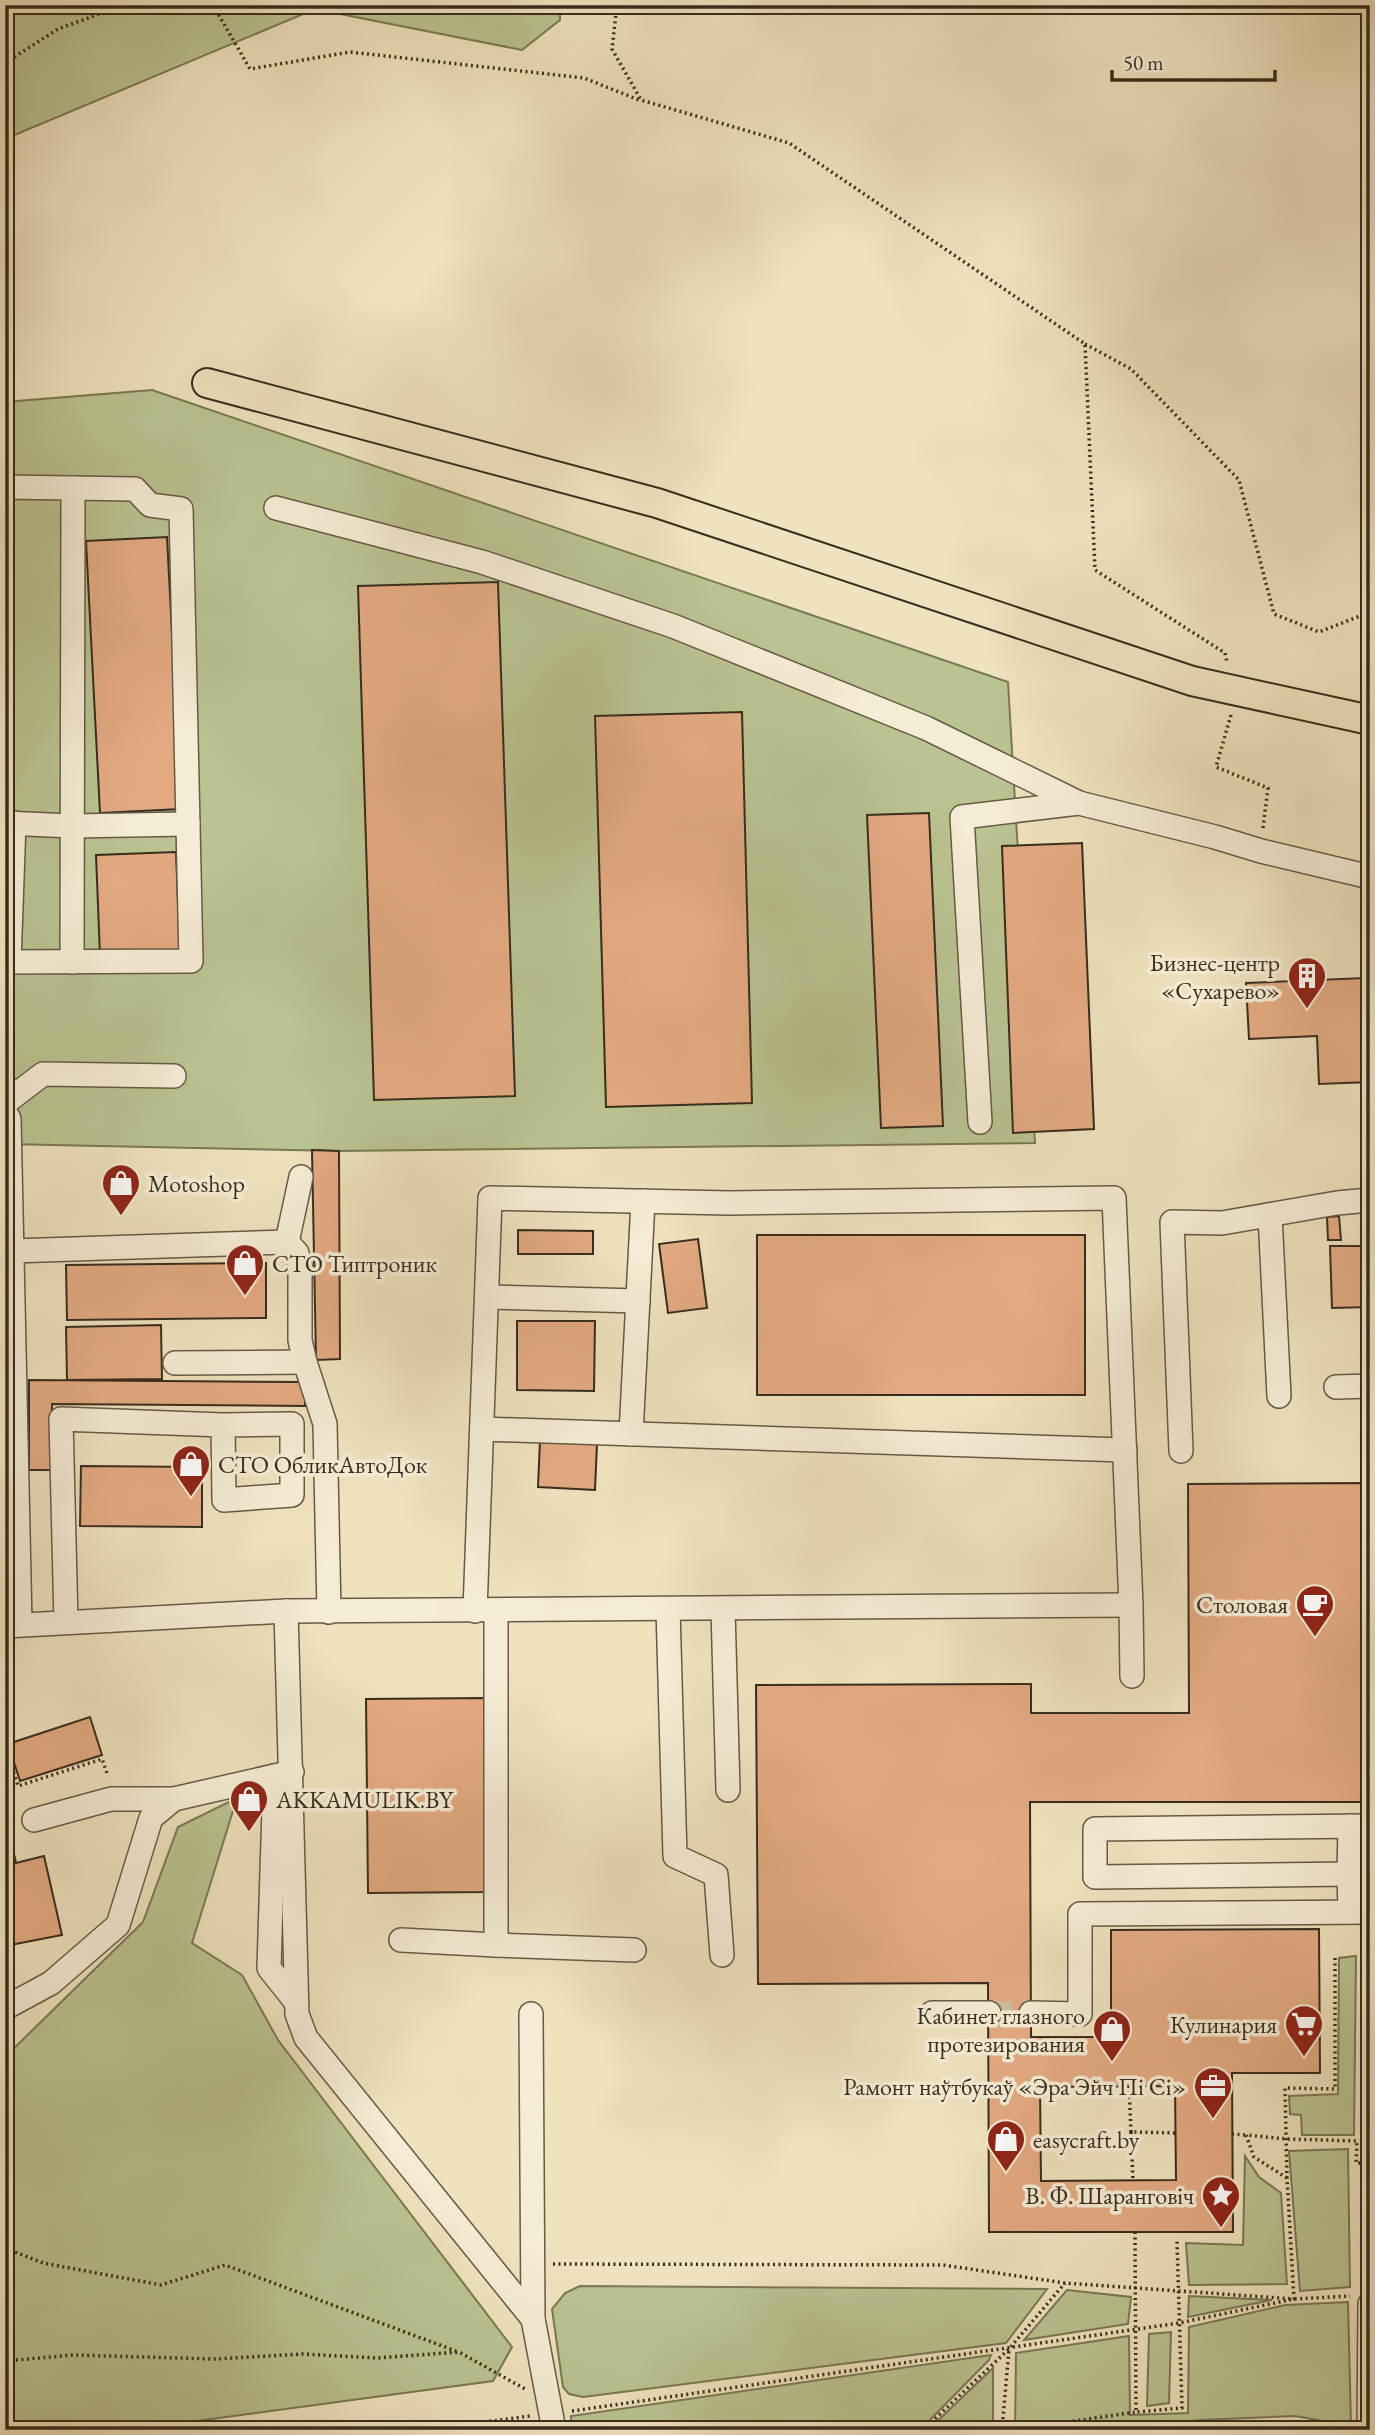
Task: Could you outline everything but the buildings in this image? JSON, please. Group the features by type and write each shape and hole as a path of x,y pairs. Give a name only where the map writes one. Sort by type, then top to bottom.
{"main road":[{"path":"207,383 657,503 1192,681 1370,720"}],"lane":[{"path":"5,487 135,489 150,505 181,509 188,824 191,961 7,962 9,823 71,826 188,824"},
{"path":"72,962 73,488"},
{"path":"276,509 482,562 673,626 926,728 1079,803 1370,877"},
{"path":"980,1122 962,817 1079,803"},
{"path":"5,1103 43,1074 174,1076"},
{"path":"5,1112 9,1119 13,1625 286,1611 1131,1605"},
{"path":"287,1242 301,1177"},
{"path":"495,1945 482,1429 490,1198 729,1203 1114,1198 1132,1676"},
{"path":"1181,1451 1172,1222 1222,1223 1337,1203 1370,1200"},
{"path":"631,1434 643,1201"},
{"path":"1270,1215 1279,1396"},
{"path":"10,1242 287,1242 297,1253 300,1267 300,1340 325,1424 329,1612"},
{"path":"487,1297 638,1301"},
{"path":"176,1363 305,1362"},
{"path":"1336,1387 1370,1386"},
{"path":"66,1622 61,1419 223,1425"},
{"path":"482,1429 1125,1450"},
{"path":"668,1609 675,1856 716,1875 722,1955"},
{"path":"723,1609 728,1790"},
{"path":"286,1611 284,1774 297,2014 306,2038 533,2319"},
{"path":"34,1820 115,1799 174,1799 284,1774"},
{"path":"5,2008 51,1983 118,1925 151,1818 174,1799"},
{"path":"1031,2012 1080,2014 1080,1914 1360,1912 1349,1874 1360,1826 1095,1829 1095,1877 1349,1874"},
{"path":"401,1940 634,1950"},
{"path":"932,2013 989,2013"},
{"path":"531,2014 533,2319 551,2415"},
{"path":"1363,2300 1369,2430"}],"path":[{"path":"5,63 58,29 124,5"},
{"path":"213,5 250,69 350,52 583,78 641,100 789,142 1085,344 1131,369 1239,480 1274,614 1319,632 1370,612"},
{"path":"617,5 612,49 641,100"},
{"path":"1085,344 1095,570 1225,653 1228,664"},
{"path":"1233,707 1216,767 1268,788 1261,851"},
{"path":"5,1745 18,1786 102,1759 115,1799"},
{"path":"1294,2300 1285,2088 1335,2089 1335,1956"},
{"path":"1129,2086 1133,2180"},
{"path":"1131,2132 1175,2133"},
{"path":"1232,2134 1357,2141 1356,2164 1370,2163"},
{"path":"1246,2135 1254,2157 1287,2178"},
{"path":"1135,2232 1136,2412"},
{"path":"1013,2430 1182,2408 1177,2241"},
{"path":"5,2248 43,2263 162,2285 225,2265 459,2352 551,2415"},
{"path":"534,2264 943,2265 1065,2283 1135,2289 1294,2300 1363,2300"},
{"path":"923,2430 1009,2348 1065,2283"},
{"path":"424,2430 551,2415 1135,2330 1294,2300"},
{"path":"1002,2430 1009,2348"},
{"path":"5,2361 73,2355 215,2359 303,2354 377,2358 459,2352"}],"green space":[{"path":"5,5 560,5 560,20 522,50 315,9 5,139"},
{"path":"152,390 1008,682 1035,1143 339,1151 5,1144 5,402"},
{"path":"237,1798 192,1943 242,1975 278,2040 512,2347 493,2381 129,2430 5,2430 5,2057 143,1922 178,1827"},
{"path":"1356,1956 1354,2135 1302,2135 1301,2115 1290,2114 1289,2096 1338,2094 1339,1958"},
{"path":"1348,2149 1350,2287 1300,2291 1289,2151"},
{"path":"1245,2156 1259,2177 1281,2193 1287,2284 1189,2285 1186,2243 1243,2245"},
{"path":"580,2286 1047,2289 1006,2343 583,2397 569,2394 563,2387 552,2309 565,2293"},
{"path":"1067,2290 1131,2297 1128,2324 1024,2340"},
{"path":"1189,2296 1272,2300 1188,2317"},
{"path":"1348,2302 1351,2426 1295,2416 1200,2420 1126,2430 1015,2430 1016,2353 1129,2336 1130,2415 1188,2413 1189,2327 1285,2305"},
{"path":"1171,2332 1169,2403 1147,2406 1149,2334"},
{"path":"991,2355 920,2430 571,2430 571,2416"},
{"path":"993,2368 993,2426 929,2429"}],"tunnel":[{"path":"989,2013 1031,2013"}],"place":[{"name":"Бизнес-центр «Сухарево»","path":"1307,1010"},
{"name":"Motoshop","path":"121,1217"},
{"name":"СТО Типтроник","path":"245,1297"},
{"name":"СТО ОбликАвтоДок","path":"191,1498"},
{"name":"Столовая","path":"1315,1638"},
{"name":"AKKAMULIK.BY","path":"249,1833"},
{"name":"Кулинария","path":"1304,2058"},
{"name":"Кабинет глазного протезирования","path":"1112,2063"},
{"name":"Рамонт наўтбукаў «Эра Эйч Пі Сі»","path":"1213,2120"},
{"name":"easycraft.by","path":"1006,2173"},
{"name":"В. Ф. Шаранговіч","path":"1221,2229"}]}
